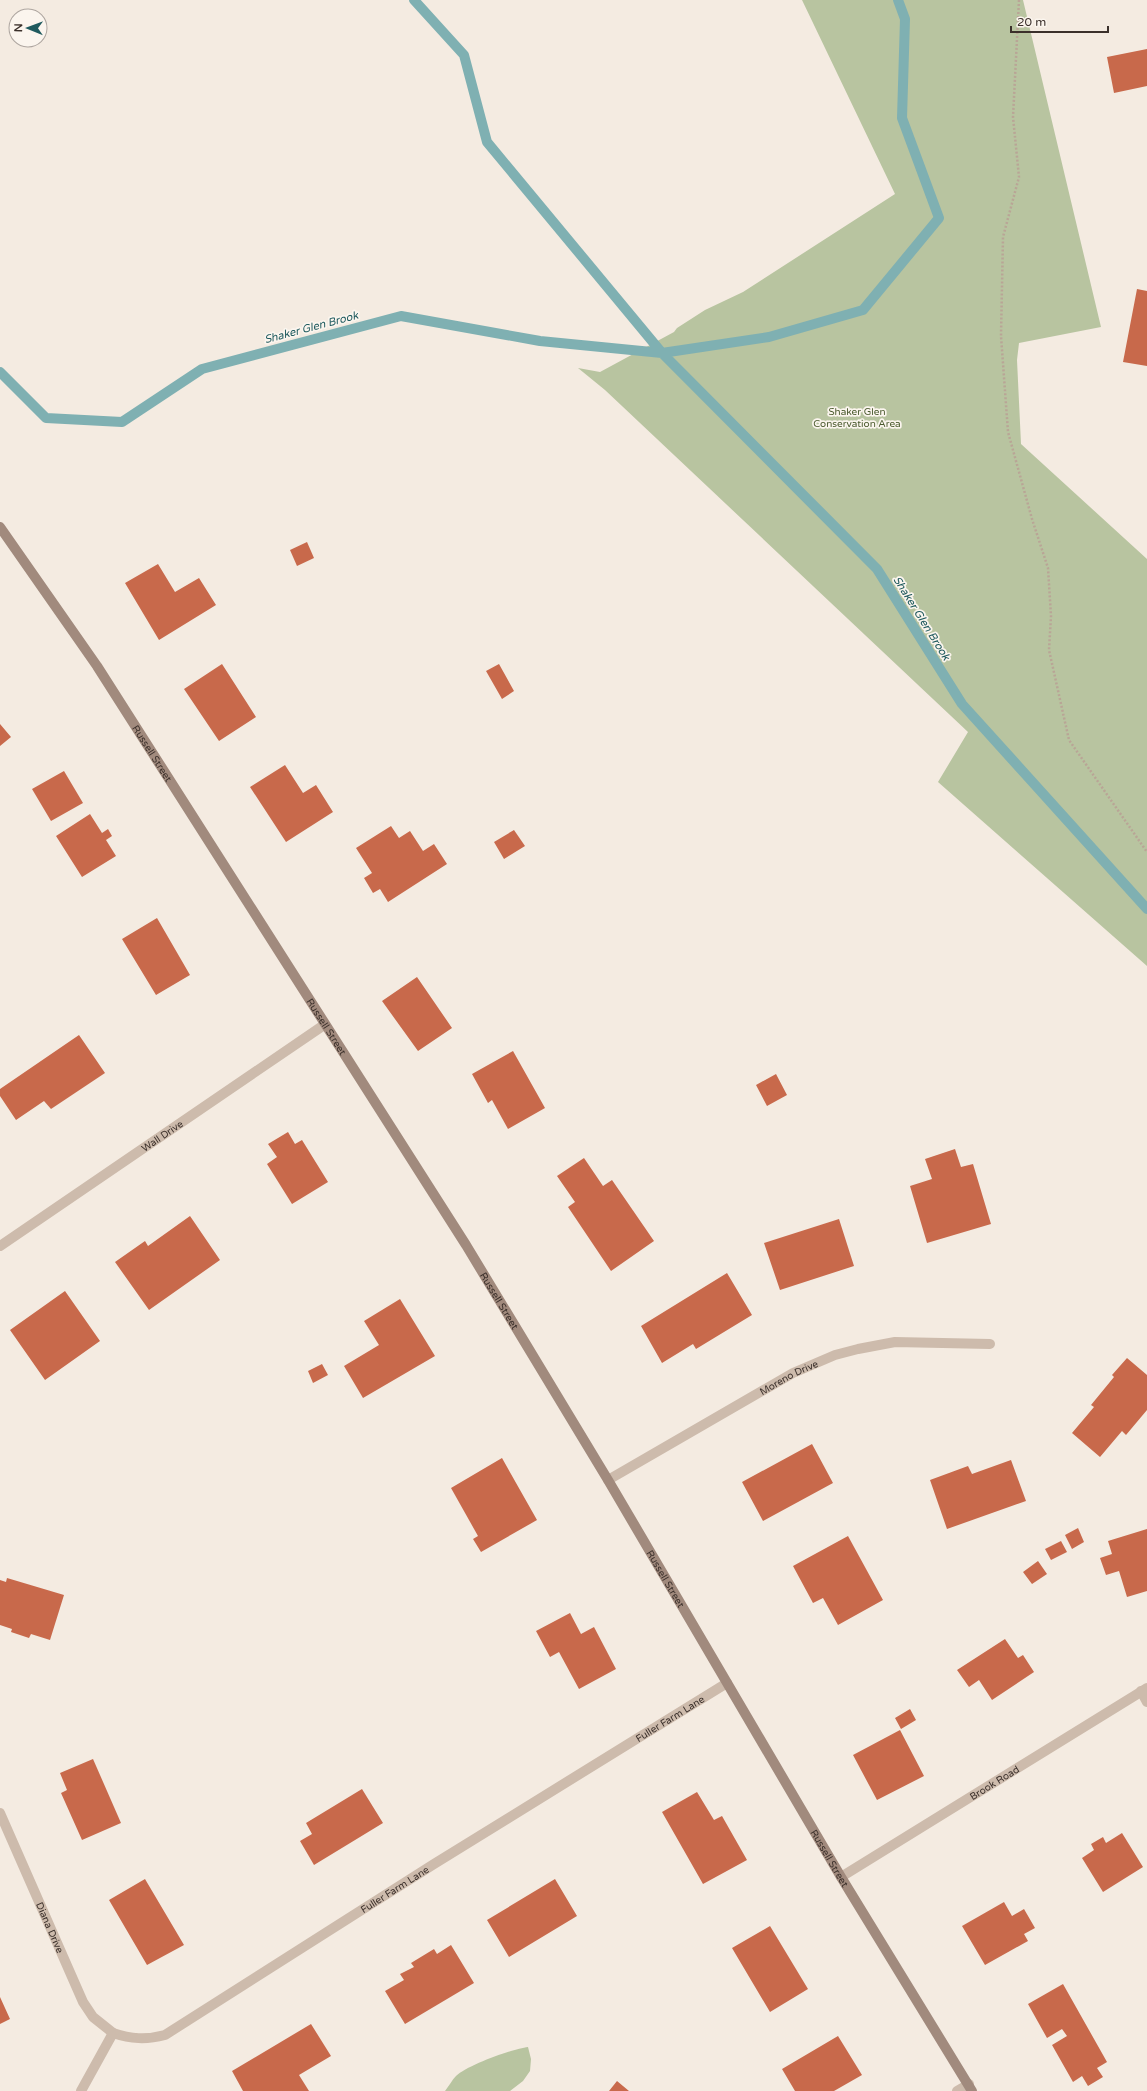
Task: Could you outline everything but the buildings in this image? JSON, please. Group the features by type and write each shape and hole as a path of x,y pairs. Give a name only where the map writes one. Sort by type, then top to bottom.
{"street":[{"name":"Russell Street","path":"0,527 97,666 324,1025 466,1245 608,1480 841,1877 970,2088"},
{"name":"Wall Drive","path":"0,1246 324,1025"},
{"name":"Moreno Drive","path":"608,1480 793,1373 835,1355 858,1348 896,1342 990,1344"},
{"name":"Fuller Farm Lane","path":"113,2033 127,2038 142,2039 165,2035 434,1864 727,1683"},
{"name":"Brook Road","path":"841,1877 1144,1690"},
{"path":"1144,1690 1147,1702"},
{"name":"Diana Drive","path":"0,1813 83,2002 93,2017 113,2033"},
{"path":"81,2091 113,2033"},
{"path":"957,2091 970,2088"}],"path":[{"path":"1020,0 1013,117 1019,177 1003,237 1001,336 1008,432 1032,519 1048,568 1052,616 1049,650 1069,740 1147,852"}],"green space":[{"name":"Shaker Glen Conservation Area","path":"802,0 1023,0 1101,327 1019,343 1017,360 1021,444 1147,559 1147,966 938,782 968,732 605,390 578,368 600,372 674,332 677,328 705,310 743,292 895,194"},
{"path":"528,2047 531,2059 530,2071 523,2081 510,2091 445,2091 456,2076 470,2067 501,2054"}],"waterway":[{"name":"Shaker Glen Brook","path":"414,0 464,55 487,142 662,353 877,569 962,704 1147,909"},
{"name":"Shaker Glen Brook","path":"0,372 46,418 122,422 202,369 401,316 540,341 662,353 769,337 863,310 939,218 902,118 905,19 898,0"}]}
